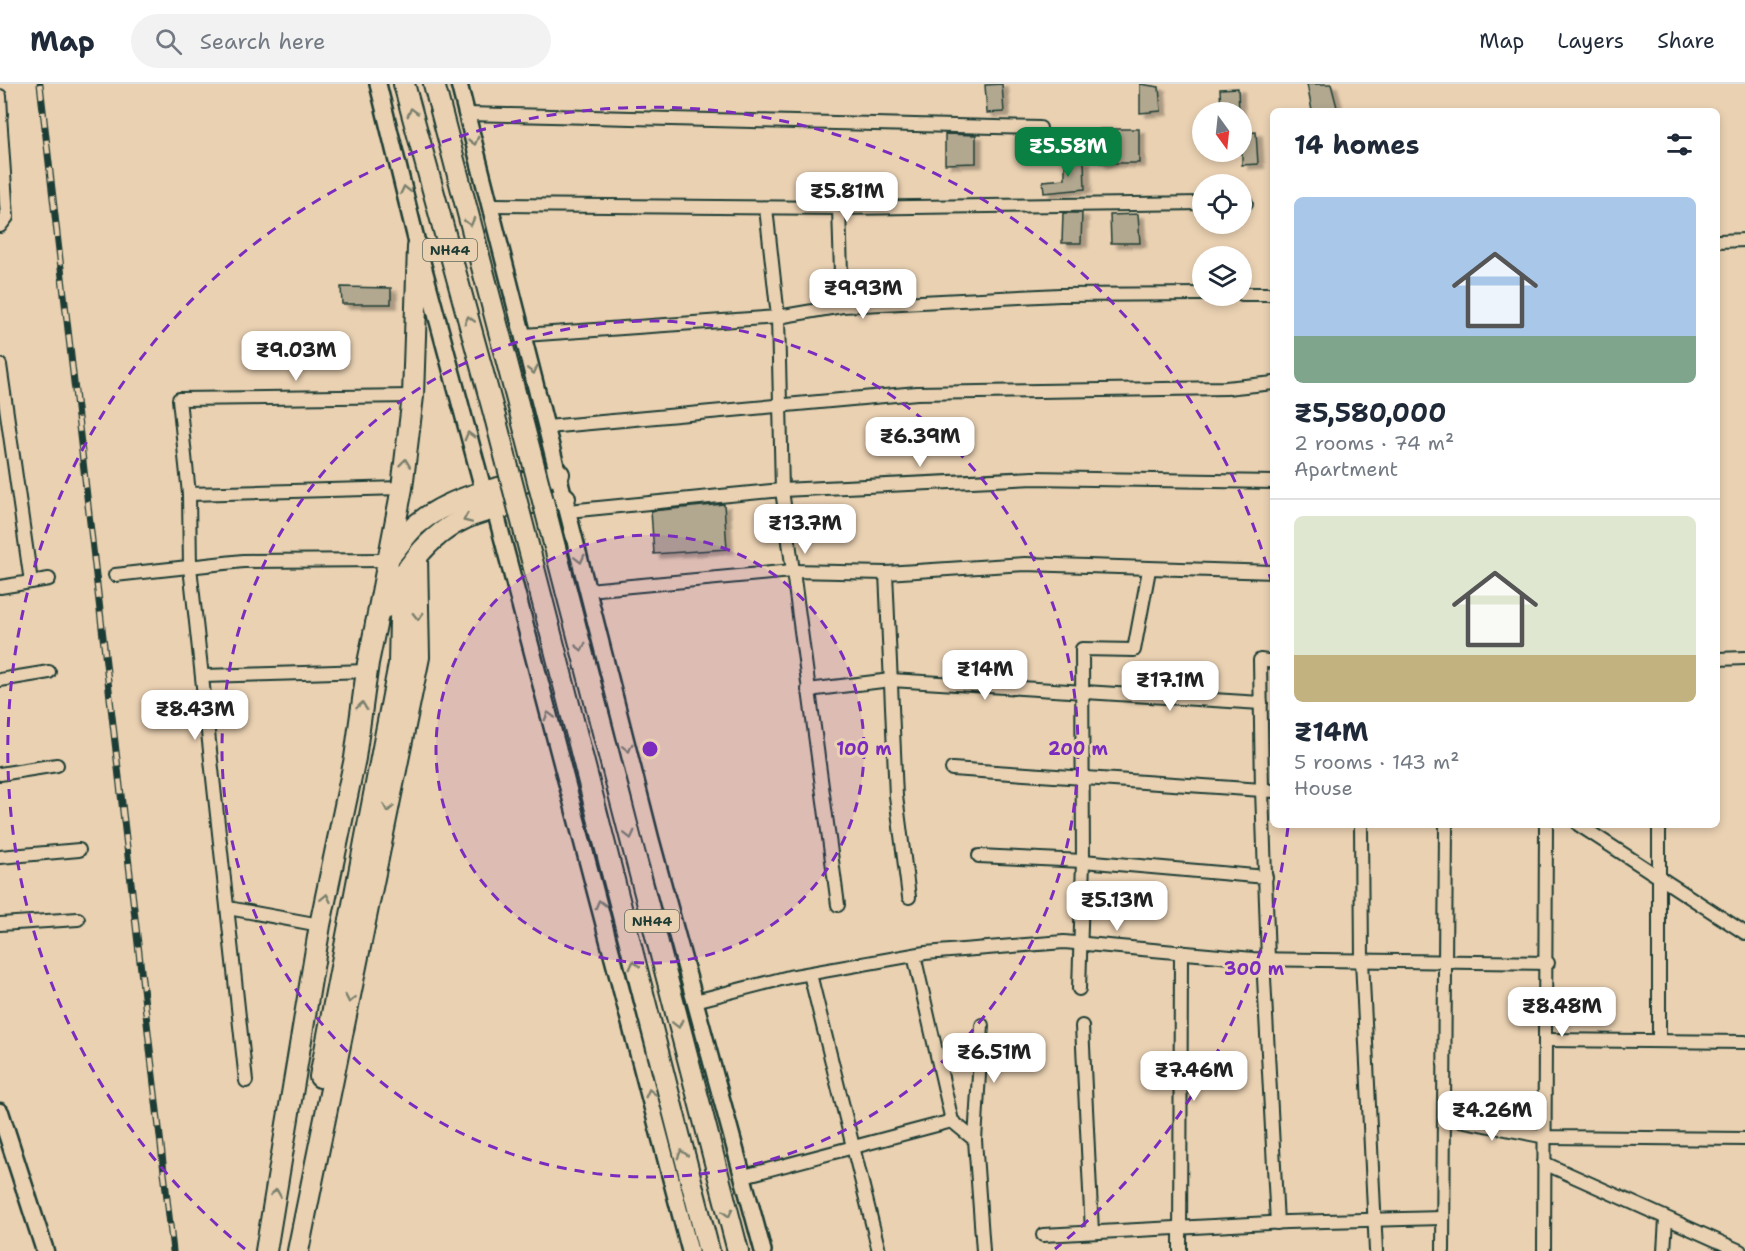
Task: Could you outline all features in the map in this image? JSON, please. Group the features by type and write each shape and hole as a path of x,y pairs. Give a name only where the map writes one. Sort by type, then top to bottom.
{"main road":[{"name":"NH44","path":"404,84 495,417 709,1251"},
{"name":"NH44","path":"434,84 738,1251"},
{"path":"266,1251 320,925 355,758 367,671 402,488 413,396 418,247"},
{"path":"387,560 414,527 432,513 484,492 559,474"},
{"path":"376,624 401,575 434,538 466,518 495,510 566,504"},
{"path":"298,1251 419,657 417,557"},
{"path":"287,1251 399,664 401,575"},
{"path":"0,1112 45,1251"}],"street":[{"path":"378,84 418,247 484,492 495,510 636,1036 690,1251"},
{"path":"459,84 651,840 763,1251"},
{"path":"0,96 8,217 0,226"},
{"path":"467,114 1040,128"},
{"path":"490,205 839,208 1192,203"},
{"path":"766,208 778,317 782,490 838,904"},
{"path":"839,208 842,306"},
{"path":"1720,241 1745,240"},
{"path":"524,335 778,317 842,306 1060,295 1192,294"},
{"path":"1252,294 1270,294"},
{"path":"0,365 31,582"},
{"path":"547,427 917,393 1226,388 1270,383"},
{"path":"246,1081 204,676 190,567 189,494 179,399 413,396"},
{"path":"566,504 782,490 1034,478 1270,482"},
{"path":"189,494 402,488"},
{"path":"115,575 243,561 387,560"},
{"path":"588,590 792,571 886,573 1025,564 1149,570 1270,572"},
{"path":"1079,989 1078,943 1083,861 1080,691 1082,649 1134,650 1149,570"},
{"path":"886,573 896,796 909,897"},
{"path":"0,587 49,579"},
{"path":"1720,659 1745,658"},
{"path":"1270,661 1260,660 1268,791 1266,959 1277,1223"},
{"path":"204,676 367,671"},
{"path":"0,680 49,672"},
{"path":"808,690 891,680 1261,703"},
{"path":"0,774 57,765"},
{"path":"952,769 1268,791"},
{"path":"1361,828 1362,960 1376,1251"},
{"path":"1443,1251 1446,828"},
{"path":"1544,1251 1548,963 1546,828"},
{"path":"1584,828 1745,933"},
{"path":"1659,828 1659,1040"},
{"path":"0,857 79,850"},
{"path":"980,856 1083,861 1266,877"},
{"path":"228,908 320,925"},
{"path":"0,924 78,919"},
{"path":"695,1001 810,974 914,955 1064,942 1266,959 1548,963"},
{"path":"1180,1251 1181,952"},
{"path":"914,955 952,1121 975,1140"},
{"path":"810,974 879,1251"},
{"path":"982,1025 975,1140 983,1251"},
{"path":"1082,1026 1092,1232"},
{"path":"1547,1040 1745,1041"},
{"path":"1444,1117 1546,1137 1745,1139"},
{"path":"744,1176 952,1121"},
{"path":"0,1151 16,1159"},
{"path":"1544,1163 1740,1251"},
{"path":"1043,1235 1277,1223 1442,1218"},
{"path":"1664,1251 1666,1219"}],"building":[{"path":"1002,84 1004,112 987,113 985,85"},
{"path":"1140,84 1159,87 1161,111 1140,113"},
{"path":"1307,84 1331,84 1337,108 1311,108"},
{"path":"1238,88 1239,102 1221,102 1220,89"},
{"path":"1100,129 1139,129 1139,163 1100,163"},
{"path":"1252,132 1256,132 1258,164 1242,165 1242,162 1252,162"},
{"path":"945,134 976,135 976,163 945,164"},
{"path":"1065,160 1084,160 1085,189 1044,193 1043,181 1065,179"},
{"path":"1063,213 1082,213 1081,243 1062,243"},
{"path":"1138,214 1140,243 1111,243 1110,215"},
{"path":"341,287 391,288 391,304 342,304"},
{"path":"724,504 727,549 654,554 651,511"}],"railway":[{"path":"40,84 173,1251"}]}
